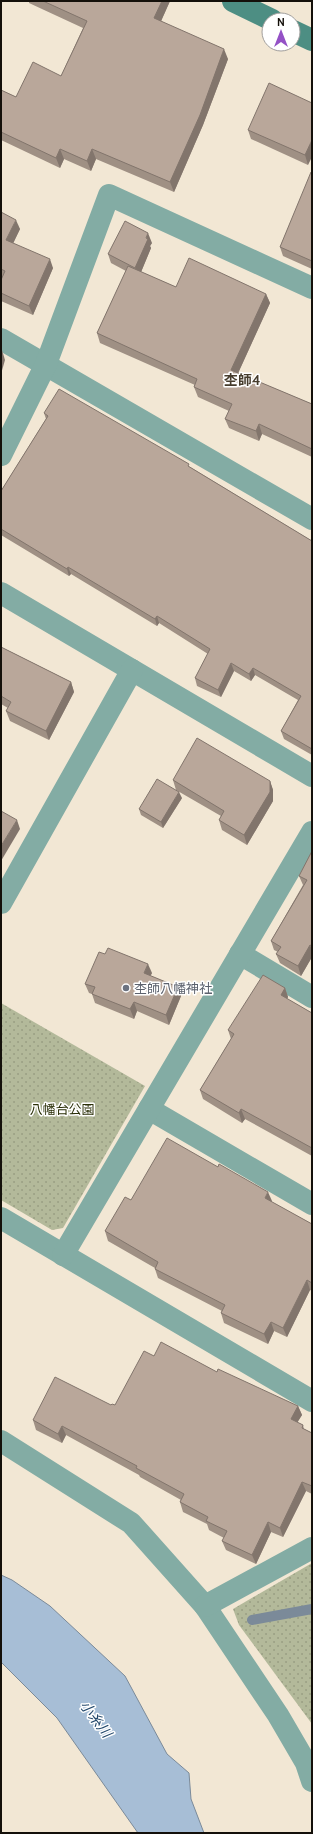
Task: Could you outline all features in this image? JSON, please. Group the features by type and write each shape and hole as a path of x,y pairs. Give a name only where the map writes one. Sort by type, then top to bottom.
{"main road":[{"path":"233,1 261,15"},
{"path":"301,35 312,40"}],"street":[{"path":"1,455 46,364 109,195 312,288"},
{"path":"1,339 312,519"},
{"path":"1,593 312,776"},
{"path":"1,903 132,670"},
{"path":"64,1255 312,832"},
{"path":"240,954 312,997"},
{"path":"149,1109 312,1204"},
{"path":"1,1218 312,1401"},
{"path":"1,1441 131,1523 205,1606 278,1714 310,1768"},
{"path":"205,1606 312,1548"}],"green space":[{"name":"八幡台公園","path":"1,1003 145,1086 63,1228 52,1230 1,1200"},
{"path":"312,1563 312,1724 239,1625 233,1609"}],"water":[{"name":"小糸川","path":"1,1575 12,1580 50,1606 125,1676 167,1754 189,1773 191,1799 204,1833 138,1833 57,1718 1,1662"}],"building":[{"path":"43,1 162,1 154,18 224,49 200,115 170,182 92,149 87,161 60,149 56,158 1,132 1,90 16,97 33,62 61,76 87,21"},
{"path":"269,83 312,103 312,140 305,155 248,130"},
{"path":"312,172 312,261 280,247"},
{"path":"1,212 16,220 6,240 50,259 29,306 1,293 1,280 5,271 1,269"},
{"path":"125,221 148,233 146,238 148,239 135,268 108,254"},
{"path":"189,258 266,294 231,370 312,404 312,449 259,424 256,431 225,419 232,404 194,387 197,379 97,333 128,266 176,287"},
{"path":"59,389 189,464 188,466 312,541 312,749 281,731 301,696 253,668 249,674 231,663 218,690 195,678 210,649 157,616 155,619 68,567 67,569 1,529 1,491 48,416 44,413"},
{"path":"1,647 71,682 46,731 6,711 11,702 1,696"},
{"path":"197,738 270,781 270,792 244,835 219,820 224,811 173,780"},
{"path":"157,779 179,792 161,822 139,809"},
{"path":"1,811 17,820 1,846"},
{"path":"312,851 312,946 310,945 298,966 276,954 281,947 271,941 307,880 299,876"},
{"name":"杢師八幡神社","path":"108,948 148,964 144,973 178,987 166,1015 134,1002 130,1009 92,994 95,987 85,984 99,952 105,954"},
{"path":"263,975 285,988 281,995 312,1013 312,1148 241,1109 239,1113 200,1090 234,1034 228,1030"},
{"path":"167,1138 218,1167 219,1164 268,1192 265,1198 312,1224 312,1283 307,1280 283,1328 271,1322 264,1334 221,1313 225,1305 155,1269 158,1262 105,1231 125,1197 131,1200"},
{"path":"161,1342 217,1372 218,1369 298,1406 291,1419 303,1425 302,1428 312,1433 312,1486 302,1482 280,1528 268,1522 252,1555 222,1541 227,1531 206,1521 208,1517 180,1502 184,1494 136,1468 137,1466 62,1426 58,1434 33,1420 55,1377 111,1405 115,1405 144,1351 154,1356"}],"waterway":[{"path":"252,1620 312,1609"}],"place":[{"name":"杢師八幡神社","path":"126,988"}],"district":[{"name":"杢師4","path":"242,380"}]}
